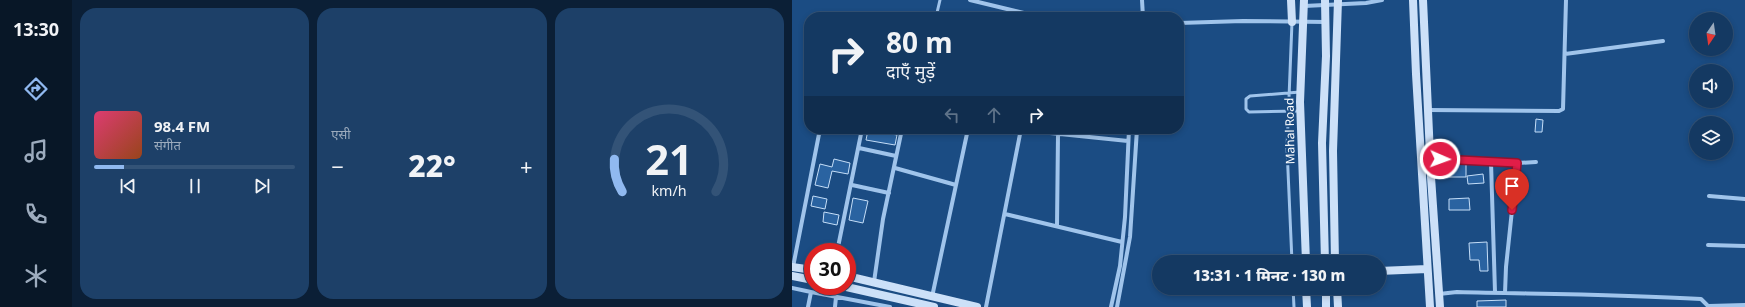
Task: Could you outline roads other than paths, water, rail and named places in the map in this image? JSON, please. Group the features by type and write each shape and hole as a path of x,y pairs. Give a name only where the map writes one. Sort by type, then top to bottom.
{"main road":[{"path":"1291,0 1292,22"},
{"path":"1413,0 1430,307"},
{"path":"1423,0 1440,307"},
{"path":"1324,255 1322,143 1326,22 1325,2"},
{"path":"1335,255 1333,151 1338,2"},
{"name":"Mahal Road","path":"1304,3 1300,111 1306,255"},
{"path":"1323,215 1334,215"},
{"path":"792,267 804,269"},
{"path":"1386,270 1427,269"},
{"path":"792,276 804,278"},
{"path":"856,278 977,307"},
{"path":"856,289 932,307 932,297"},
{"path":"1306,295 1307,307"},
{"path":"1326,295 1326,307"},
{"path":"1337,295 1338,307"}],"street":[{"path":"970,0 1019,12"},
{"path":"1142,0 1143,12"},
{"path":"1304,3 1366,3 1382,0"},
{"path":"1428,110 1560,111 1563,109 1566,0"},
{"path":"1184,23 1242,21 1326,22"},
{"path":"1565,54 1663,41"},
{"path":"792,267 819,134"},
{"path":"839,243 861,134"},
{"path":"874,282 901,134"},
{"path":"932,297 967,134"},
{"path":"986,307 1020,134"},
{"path":"1057,226 1058,134 1128,141"},
{"path":"1111,307 1120,266 1129,134"},
{"path":"1117,307 1130,237 1137,134"},
{"path":"859,148 896,156"},
{"path":"1431,159 1517,163 1536,162"},
{"path":"1491,162 1496,292"},
{"path":"1505,293 1506,267 1517,163"},
{"path":"895,168 956,185"},
{"path":"852,185 889,193"},
{"path":"1709,196 1745,199"},
{"path":"1005,214 1122,242"},
{"path":"1708,246 1745,246"},
{"path":"792,288 804,291"},
{"path":"1439,294 1457,292 1496,292 1702,299 1709,307 1745,305"},
{"path":"808,307 810,295"},
{"path":"826,295 890,307"},
{"path":"835,307 836,297"}],"lane":[{"path":"937,12 940,0"},
{"path":"1292,22 1287,148 1292,255"},
{"path":"1300,111 1288,110 1249,112 1246,109 1246,99 1250,96 1301,92"},
{"path":"1293,295 1294,307"}]}
